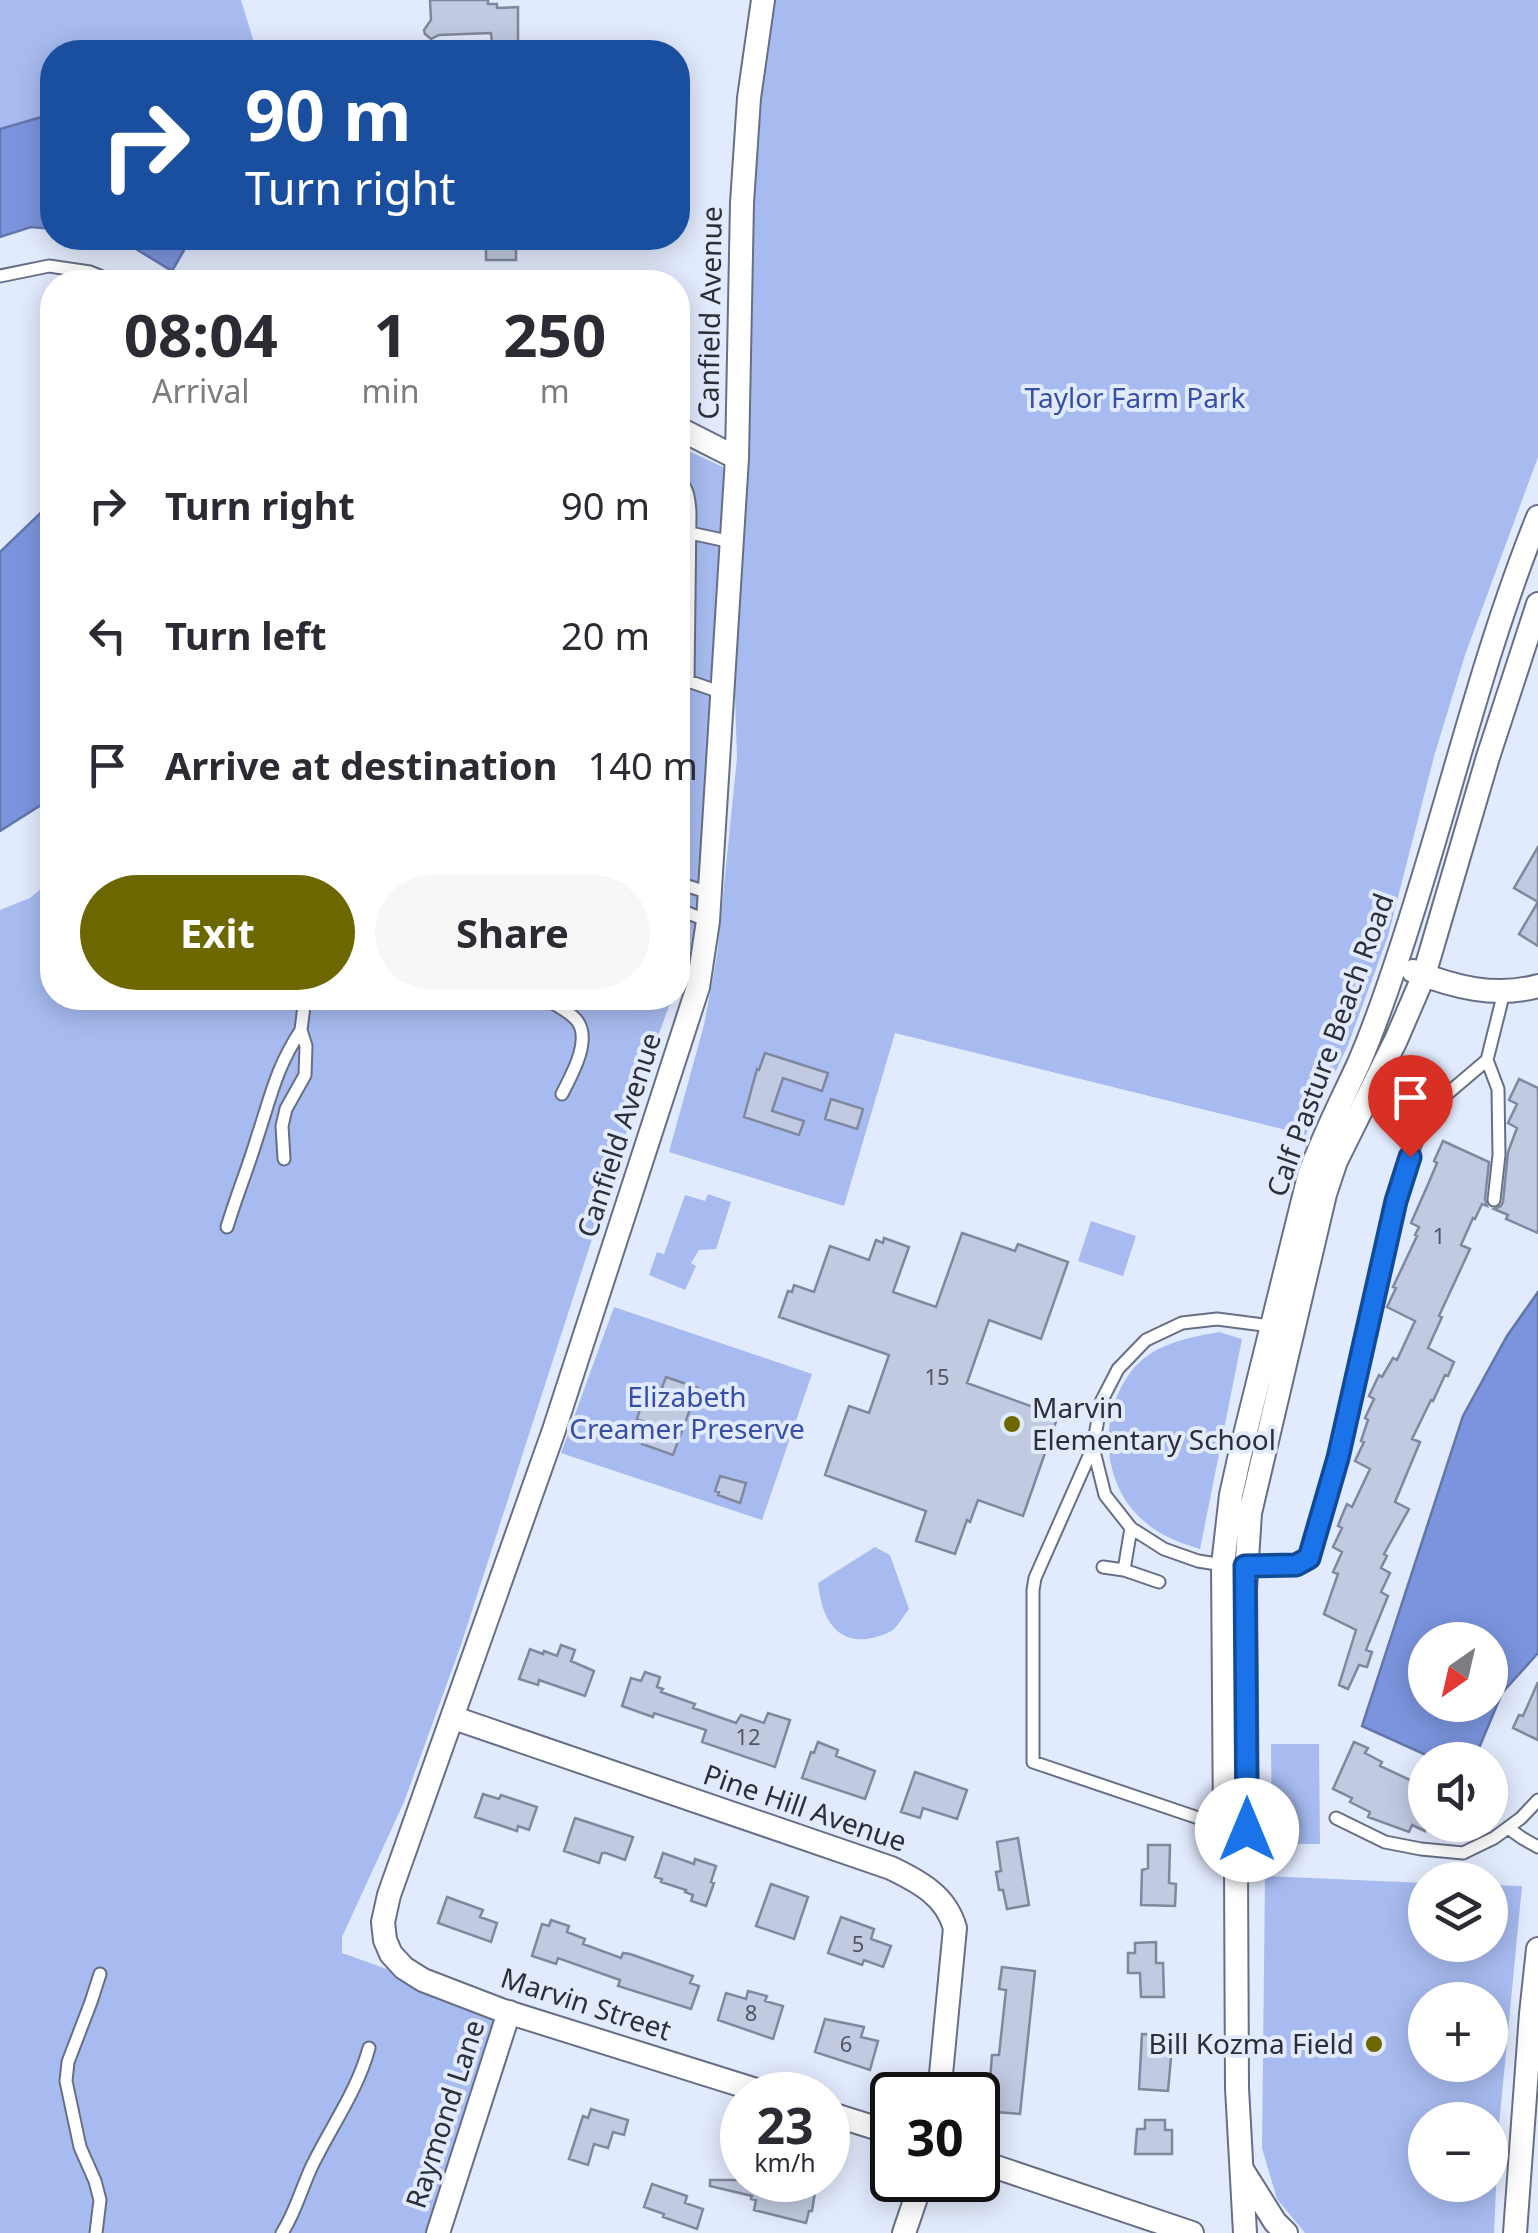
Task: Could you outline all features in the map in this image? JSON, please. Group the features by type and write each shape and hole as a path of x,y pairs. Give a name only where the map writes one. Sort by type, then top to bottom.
{"street":[{"name":"Canfield Avenue","path":"391,1954 384,1922 389,1895 554,1430 698,987 708,922 737,458 748,98 763,0"},
{"path":"690,434 737,458"},
{"name":"Calf Pasture Beach Road","path":"1236,1866 1243,1854 1247,1830 1231,1495 1308,1176 1370,1036 1396,964 1468,724 1538,518"},
{"name":"Calf Pasture Beach Road","path":"1245,2233 1237,2088 1236,1866 1229,1854 1224,1827 1234,1565 1250,1513 1325,1194 1336,1161 1424,975 1538,604"},
{"path":"1468,724 1495,735"},
{"path":"1396,964 1486,992 1518,992 1538,986"},
{"name":"Pine Hill Avenue","path":"454,1718 891,1868 920,1882 951,1914 955,1928 941,2072"},
{"path":"1515,2233 1532,2099 1538,1949"},
{"name":"Marvin Street","path":"391,1954 423,1980 508,2012 720,2079"},
{"name":"Raymond Lane","path":"438,2233 508,2012"},
{"path":"1240,2167 1286,2233"},
{"path":"1000,2168 1192,2233"},
{"path":"904,2233 915,2202"}],"lane":[{"path":"0,276 49,266 76,270"},
{"path":"690,534 732,542"},
{"path":"690,682 722,692"},
{"path":"690,887 710,893"},
{"path":"690,914 708,922"},
{"path":"1092,1447 1105,1495 1131,1528 1164,1549 1188,1558 1234,1565 1296,1565 1309,1558 1338,1458 1396,1201 1410,1157 1432,1113 1487,1060 1504,992"},
{"path":"227,1227 274,1080 301,1030 304,1010"},
{"path":"561,1010 578,1022 582,1039 562,1094"},
{"path":"284,1160 282,1126 286,1109 305,1075 306,1046 301,1030"},
{"path":"1487,1060 1498,1088 1499,1155 1494,1200"},
{"path":"1224,1827 1033,1762 1032,1590 1092,1447 1101,1402 1118,1369 1146,1340 1182,1323 1217,1319 1271,1326"},
{"path":"1124,1570 1131,1528"},
{"path":"1103,1568 1124,1570 1159,1582"},
{"path":"1538,1800 1508,1828 1538,1847"},
{"path":"1336,1818 1385,1842 1421,1850 1463,1853 1486,1842"},
{"path":"96,2233 100,2200 80,2147 66,2082 68,2062 100,1974"},
{"path":"282,2233 310,2169 362,2073 369,2048"}],"green space":[{"path":"0,0 241,0 253,40 40,40 40,176 0,187"},
{"name":"Taylor Farm Park","path":"768,0 1538,0 1538,457 1465,655 1435,753 1388,936 1348,1045 1306,1135 895,1033 844,1206 669,1152 704,1025 717,955 737,758 732,446"},
{"path":"690,452 725,468 714,770 701,921 690,951"},
{"path":"40,889 40,1010 668,1010 461,1645 404,1802 342,1937 342,1953 501,2010 431,2233 0,2233 0,910 30,898"},
{"path":"708,1194 731,1202 716,1249 699,1250 691,1263 696,1266 685,1290 649,1275 657,1252 664,1254 685,1195 705,1201"},
{"path":"1091,1221 1136,1236 1123,1276 1078,1261"},
{"name":"Elizabeth Creamer Preserve","path":"614,1307 812,1374 762,1520 561,1453"},
{"path":"1219,1332 1242,1339 1200,1549 1158,1531 1131,1507 1113,1471 1109,1430 1119,1391 1139,1363 1170,1344"},
{"path":"875,1547 890,1555 909,1609 886,1634 848,1637 826,1616 818,1583"},
{"path":"1271,1744 1319,1744 1320,1844 1272,1844"},
{"path":"1265,1876 1408,1882 1408,1962 1508,1962 1508,1886 1522,1886 1508,2031 1508,1982 1408,1982 1408,2082 1503,2082 1501,2102 1408,2102 1408,2202 1495,2202 1494,2233 1305,2233 1277,2199 1262,2148"}],"shaded area":[{"path":"40,117 40,228 0,237 0,129"},
{"path":"138,250 184,250 170,270"},
{"path":"40,514 40,806 0,831 0,552"},
{"path":"1538,1292 1538,1653 1508,1686 1508,1622 1408,1622 1408,1722 1490,1722 1482,1742 1408,1742 1408,1747 1362,1726 1463,1416 1507,1336"}],"building":[{"path":"430,0 488,0 497,8 518,7 518,40 492,40 491,33 439,35 431,39 424,30 431,20"},
{"path":"486,250 516,250 516,260 486,260"},
{"path":"1538,847 1538,902 1514,888"},
{"path":"1538,902 1538,946 1519,934"},
{"path":"765,1053 828,1073 822,1091 783,1078 772,1111 804,1121 799,1135 744,1117"},
{"path":"1519,1079 1538,1088 1538,1233 1506,1219 1508,1215 1494,1209 1503,1202 1508,1152 1517,1128 1508,1123 1517,1104 1509,1100"},
{"path":"831,1099 863,1109 857,1129 825,1119"},
{"path":"1443,1141 1489,1162 1487,1206 1482,1204 1461,1245 1470,1249 1428,1348 1454,1362 1412,1439 1420,1442 1395,1502 1409,1509 1384,1554 1387,1556 1381,1568 1390,1573 1381,1592 1388,1596 1366,1650 1372,1652 1367,1667 1359,1665 1348,1689 1339,1685 1356,1630 1324,1614 1338,1574 1333,1572 1342,1552 1333,1547 1347,1504 1352,1507 1370,1469 1355,1461 1364,1442 1361,1441 1368,1420 1365,1418 1374,1399 1369,1396 1379,1375 1382,1377 1393,1358 1397,1360 1415,1321 1387,1307 1417,1236 1419,1227 1411,1223"},
{"path":"962,1233 1015,1251 1018,1244 1068,1262 1041,1339 989,1320 967,1383 1058,1416 1023,1516 978,1500 955,1554 916,1541 926,1511 825,1475 849,1406 869,1413 889,1355 779,1317 794,1285 814,1292 830,1246 869,1260 876,1240 883,1243 884,1238 909,1247 893,1292 936,1307"},
{"path":"666,1377 698,1388 673,1455 642,1444 650,1424 637,1419 642,1403 646,1405 651,1391 660,1393"},
{"path":"720,1476 746,1483 740,1503 715,1491"},
{"path":"561,1645 575,1650 571,1661 594,1671 585,1696 539,1680 538,1685 519,1679 530,1649 557,1656"},
{"path":"645,1672 660,1677 657,1687 663,1689 661,1692 736,1723 741,1715 764,1723 768,1713 790,1720 775,1767 702,1742 706,1730 622,1706 631,1678 641,1681"},
{"path":"1538,1682 1538,1740 1513,1728 1519,1715 1523,1716"},
{"path":"818,1742 838,1750 836,1756 875,1771 865,1799 802,1778"},
{"path":"1354,1742 1368,1748 1365,1753 1382,1762 1380,1766 1408,1779 1408,1832 1368,1817 1370,1812 1333,1789"},
{"path":"915,1772 967,1790 957,1819 923,1808 920,1818 901,1812"},
{"path":"483,1794 499,1799 501,1795 537,1807 529,1830 518,1826 517,1831 475,1817"},
{"path":"575,1818 633,1837 625,1860 602,1853 599,1863 564,1851"},
{"path":"1018,1838 1029,1905 1007,1909 996,1872 1001,1871 997,1842"},
{"path":"1148,1845 1170,1845 1169,1883 1176,1884 1175,1906 1141,1905 1142,1870 1148,1868"},
{"path":"663,1853 694,1864 695,1859 716,1866 706,1906 691,1901 693,1895 686,1890 655,1877"},
{"path":"771,1884 808,1897 794,1939 756,1926"},
{"path":"447,1897 483,1910 480,1917 497,1923 491,1942 438,1923"},
{"path":"841,1917 874,1929 871,1939 891,1946 883,1967 864,1960 862,1965 828,1953"},
{"path":"551,1920 569,1926 567,1932 585,1939 583,1944 621,1958 623,1953 630,1954 693,1976 690,1983 699,1986 691,2009 618,1986 620,1980 558,1958 556,1964 532,1956 542,1924 549,1926"},
{"path":"1156,1942 1156,1963 1163,1963 1164,1997 1141,1997 1140,1973 1128,1973 1128,1953 1135,1953 1135,1943"},
{"path":"1002,1967 1035,1971 1020,2114 1000,2112 1000,2072 991,2072 992,2055 999,2055 1006,1990 999,1989"},
{"path":"748,1991 783,2006 773,2039 718,2020 726,1993 746,1999"},
{"path":"825,2019 864,2027 861,2037 878,2041 870,2070 815,2052"},
{"path":"1142,2034 1173,2035 1168,2091 1139,2089"},
{"path":"591,2109 628,2120 624,2135 613,2132 608,2148 594,2144 588,2165 569,2159 583,2116 588,2118"},
{"path":"1145,2120 1165,2120 1165,2130 1172,2130 1172,2154 1135,2154 1137,2129 1145,2129"},
{"path":"710,2180 720,2180 720,2188 710,2186"},
{"path":"652,2184 687,2196 685,2203 703,2209 697,2229 644,2207"},
{"path":"756,2202 813,2202 806,2223 754,2210"}],"place":[{"name":"Marvin Elementary School","path":"1012,1424"},
{"name":"Bill Kozma Field","path":"1374,2044"}],"route":[{"path":"1247,1830 1245,1566 1296,1565 1309,1558 1338,1458 1396,1201 1410,1157"}]}
